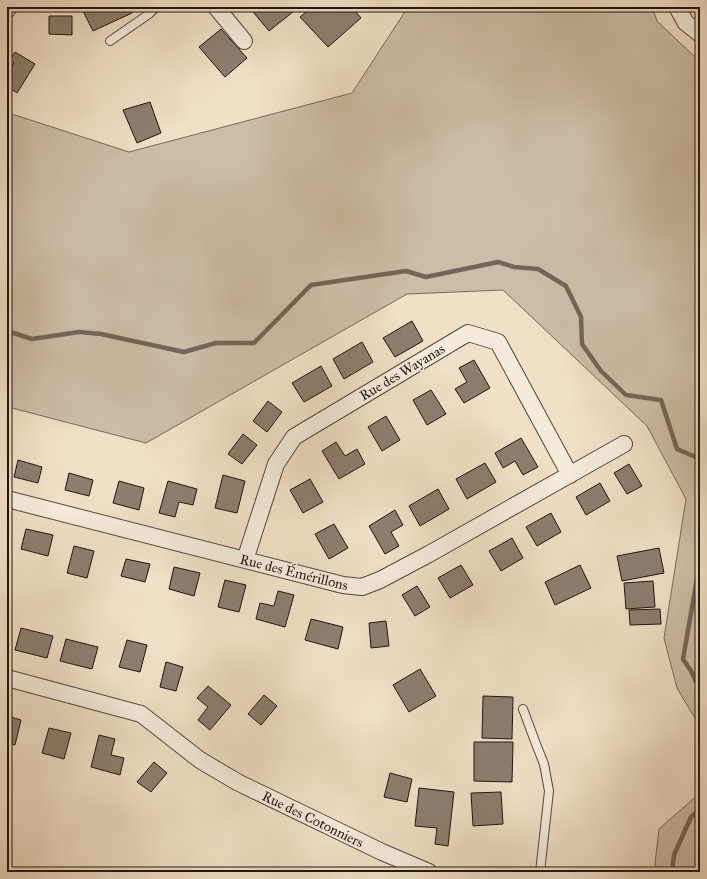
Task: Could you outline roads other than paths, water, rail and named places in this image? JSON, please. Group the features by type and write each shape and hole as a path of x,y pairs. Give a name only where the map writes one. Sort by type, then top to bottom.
{"street":[{"path":"216,7 244,41"},
{"path":"677,7 686,23 700,34"},
{"name":"Rue des Wayanas","path":"245,560 276,464 294,437 468,333 498,342 570,475"},
{"name":"Rue des Émérillons","path":"7,498 343,585 362,587 380,580 422,558 624,444"},
{"name":"Rue des Cotonniers","path":"7,678 141,714 200,760 239,783 382,852 429,872"}],"lane":[{"path":"110,41 149,14 156,7"},
{"path":"523,709 544,764 549,791 540,872"}],"waterway":[{"path":"7,331 32,339 79,332 101,334 184,352 216,343 254,343 311,285 406,271 426,277 498,262 514,267 538,269 566,286 581,317 582,344 601,371 626,395 661,400 677,449 698,458 700,463"},
{"path":"700,562 683,659 691,671 700,690"},
{"path":"672,872 674,855 691,817 700,809"}]}
